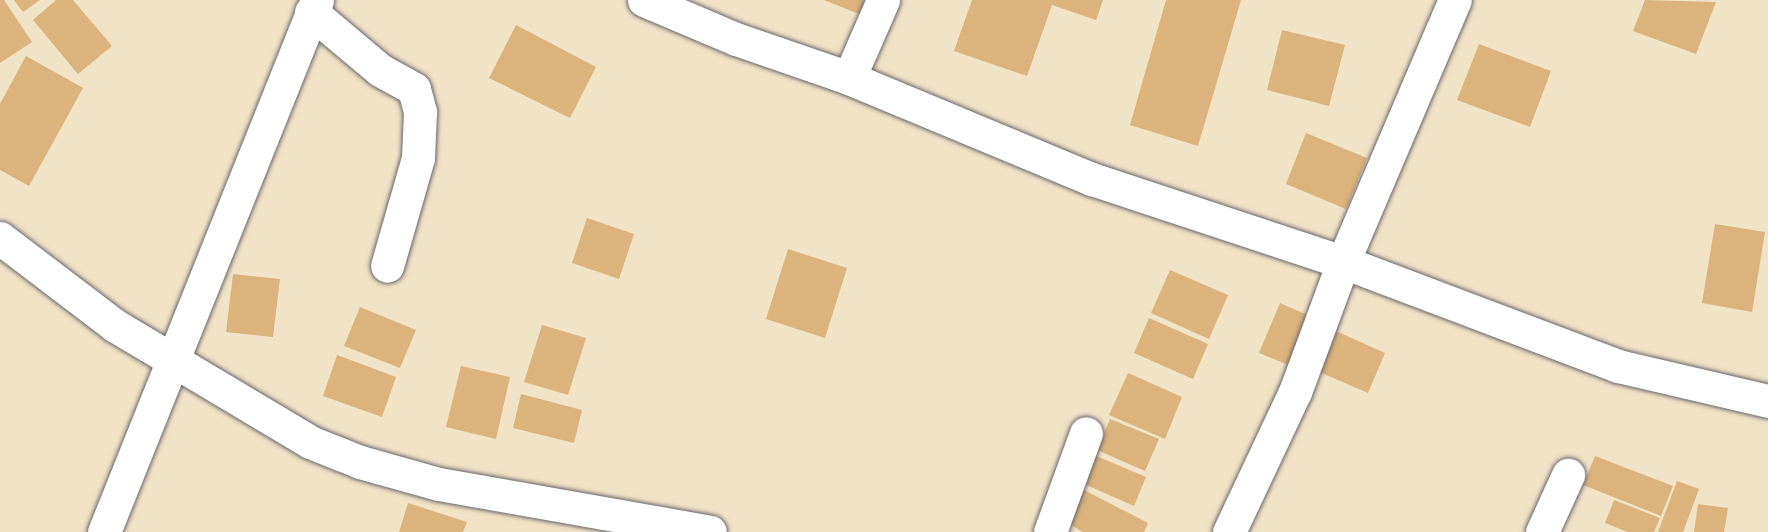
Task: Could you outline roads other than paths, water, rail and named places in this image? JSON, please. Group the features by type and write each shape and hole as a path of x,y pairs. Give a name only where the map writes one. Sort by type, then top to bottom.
{"street":[{"path":"644,0 736,39 849,78 1092,179 1342,262 1618,366 1768,401"},
{"path":"849,78 883,0"},
{"path":"1229,532 1295,392 1342,262 1455,0"},
{"path":"104,532 314,6 380,70 414,89 420,112 418,158 387,266"},
{"path":"0,238 114,325 310,442 360,462 439,484 594,521 710,532"},
{"path":"1050,532 1086,433"},
{"path":"1542,532 1568,475"}]}
